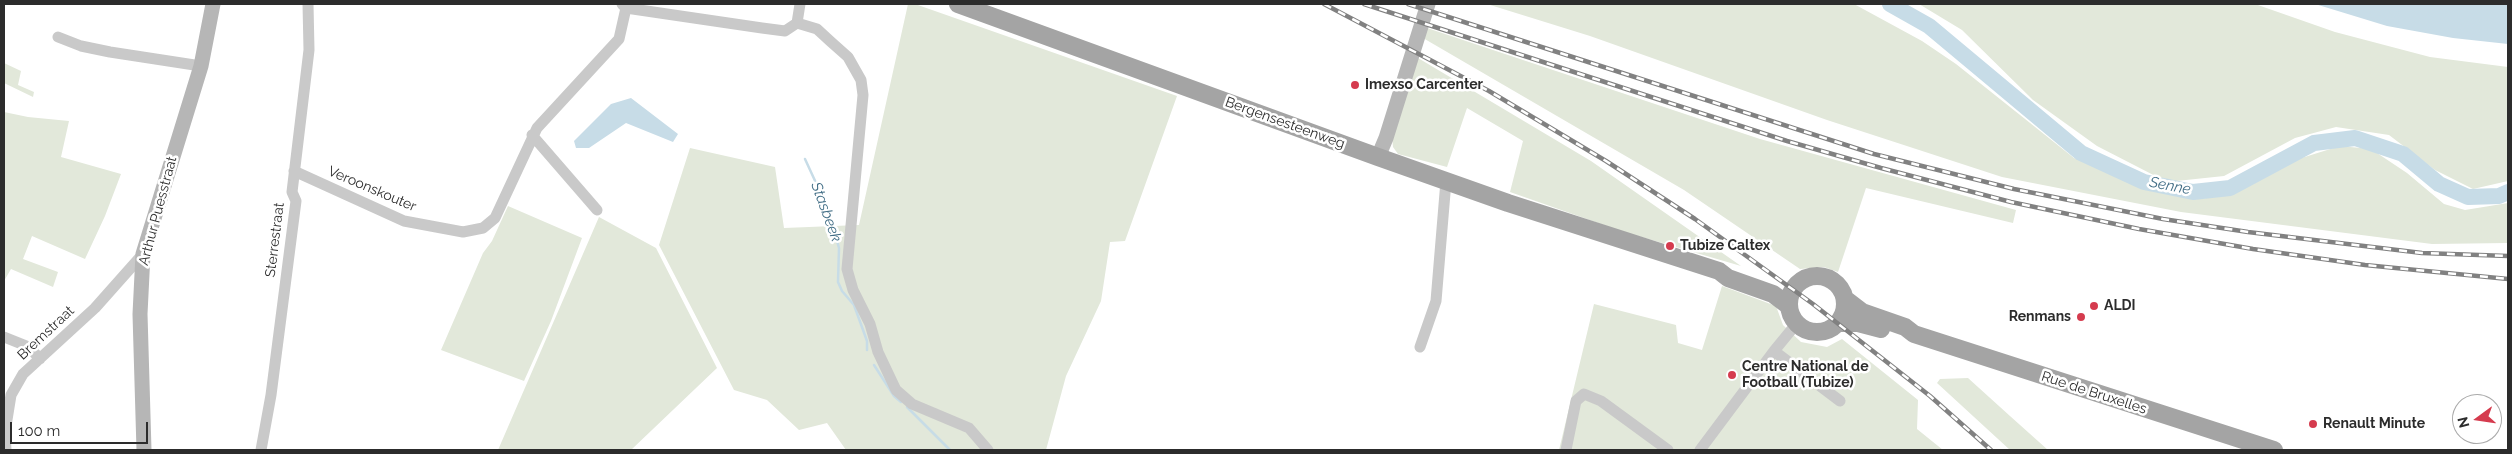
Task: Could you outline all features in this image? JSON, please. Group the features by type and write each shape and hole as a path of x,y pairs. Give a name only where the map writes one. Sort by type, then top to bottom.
{"main road":[{"name":"Bergensesteenweg","path":"958,4 1446,182 1719,271"},
{"path":"1719,271 1731,270 1775,283 1795,286 1790,296 1789,306"},
{"path":"1719,271 1728,278 1773,294 1789,306 1797,323"},
{"name":"Rue de Bruxelles","path":"1795,286 1808,277 1824,276 1838,285 1845,299 1862,312 1905,327 1914,334 2274,450"},
{"path":"1838,323 1843,316 1845,299"},
{"name":"Rue de Bruxelles","path":"1797,323 1810,331 1818,332 1825,331 1838,323 1871,326 1902,336 1914,334"}],"street":[{"name":"Arthur Puesstraat","path":"144,450 140,314 143,254 201,66 213,4"},
{"name":"Sterrestraat","path":"261,450 271,395 296,200 292,192 309,50 308,4"},
{"path":"797,23 800,4"},
{"path":"1378,158 1428,4"},
{"path":"624,6 785,30 797,23 817,30 848,57 861,80 863,95 847,269 853,290 870,324 878,352 896,390 912,404 969,428 988,450"},
{"name":"Veroonskouter","path":"294,171 404,221 463,232 483,228 495,218 532,135 618,39 624,6"},
{"path":"58,37 81,46 110,52 201,66"},
{"path":"532,135 597,210"},
{"path":"1420,347 1436,301 1446,182"},
{"name":"Bremstraat","path":"6,450 5,432 11,395 23,374 95,308 143,254"},
{"path":"1700,450 1797,323"},
{"path":"4,338 30,347 40,359"},
{"path":"1774,351 1840,401"},
{"path":"1566,450 1576,401 1584,394 1601,401 1668,450"}],"shaded area":[{"path":"908,4 915,4 1177,96 1125,241 1110,242 1101,301 1066,376 1046,450 846,450 827,423 799,430 767,400 734,390 659,245 690,148 775,167 784,228 859,225"},
{"path":"1487,4 1854,4 1922,41 1956,64 2074,158 2140,184 2200,199 2233,194 2295,160 2340,146 2371,149 2407,173 2444,204 2465,210 2508,203 2508,243 2432,244 2181,212 2002,177 1827,120 1590,36"},
{"path":"1919,4 2255,4 2335,32 2430,57 2508,67 2508,181 2473,189 2435,170 2389,135 2336,127 2295,138 2224,176 2167,182 2097,146 2033,100 1962,30"},
{"path":"1427,28 1760,139 2016,210 2013,223 1866,188 1838,272 1824,267 1800,269 1684,190 1423,38"},
{"path":"1418,58 1591,161 1741,266 1621,231 1510,192 1523,141 1467,108 1447,167 1398,154 1393,147 1392,135"},
{"path":"4,63 21,71 18,85 34,92 33,97 4,83"},
{"path":"4,112 28,117 69,121 61,157 121,174 105,216 85,259 32,236 23,259 58,272 53,287 11,269 4,281"},
{"path":"508,206 582,238 551,321 524,381 441,350 483,253 492,241"},
{"path":"599,217 656,248 717,368 631,450 498,450"},
{"name":"Centre National de Football (Tubize)","path":"1722,286 1776,306 1783,325 1801,342 1827,347 1842,339 1918,400 1917,429 1943,450 1559,450 1594,304 1676,325 1678,343 1702,350"},
{"path":"1968,378 2048,450 2010,450 1937,383 1940,379"}],"water":[{"path":"2315,4 2508,4 2508,44 2453,38 2387,26"},
{"path":"631,98 678,134 673,142 626,123 589,148 576,148 574,141 611,104"}],"waterway":[{"name":"Senne","path":"1890,4 1929,26 2081,153 2144,182 2193,192 2230,188 2314,143 2355,138 2403,154 2439,184 2468,197 2499,196 2508,192"},
{"name":"Stasbeek","path":"805,159 828,209 839,248 838,282 842,291 854,305 867,341 867,350"},
{"name":"Stasbeek","path":"874,365 894,396 901,402"},
{"name":"Stasbeek","path":"907,407 950,450"}],"railway":[{"path":"1324,4 1489,91 1606,161 1695,219 1813,304 1930,396 1991,450"},
{"path":"1364,4 1787,141 2011,202 2139,229 2253,249 2365,265 2508,279"},
{"path":"1408,4 1874,154 2014,189 2163,219 2248,232 2422,253 2508,256"}],"place":[{"name":"Imexso Carcenter","path":"1355,85"},
{"name":"Tubize Caltex","path":"1670,246"},
{"name":"ALDI","path":"2094,306"},
{"name":"Renmans","path":"2081,317"},
{"name":"Centre National de Football (Tubize)","path":"1732,375"},
{"name":"Renault Minute","path":"2313,424"}]}
